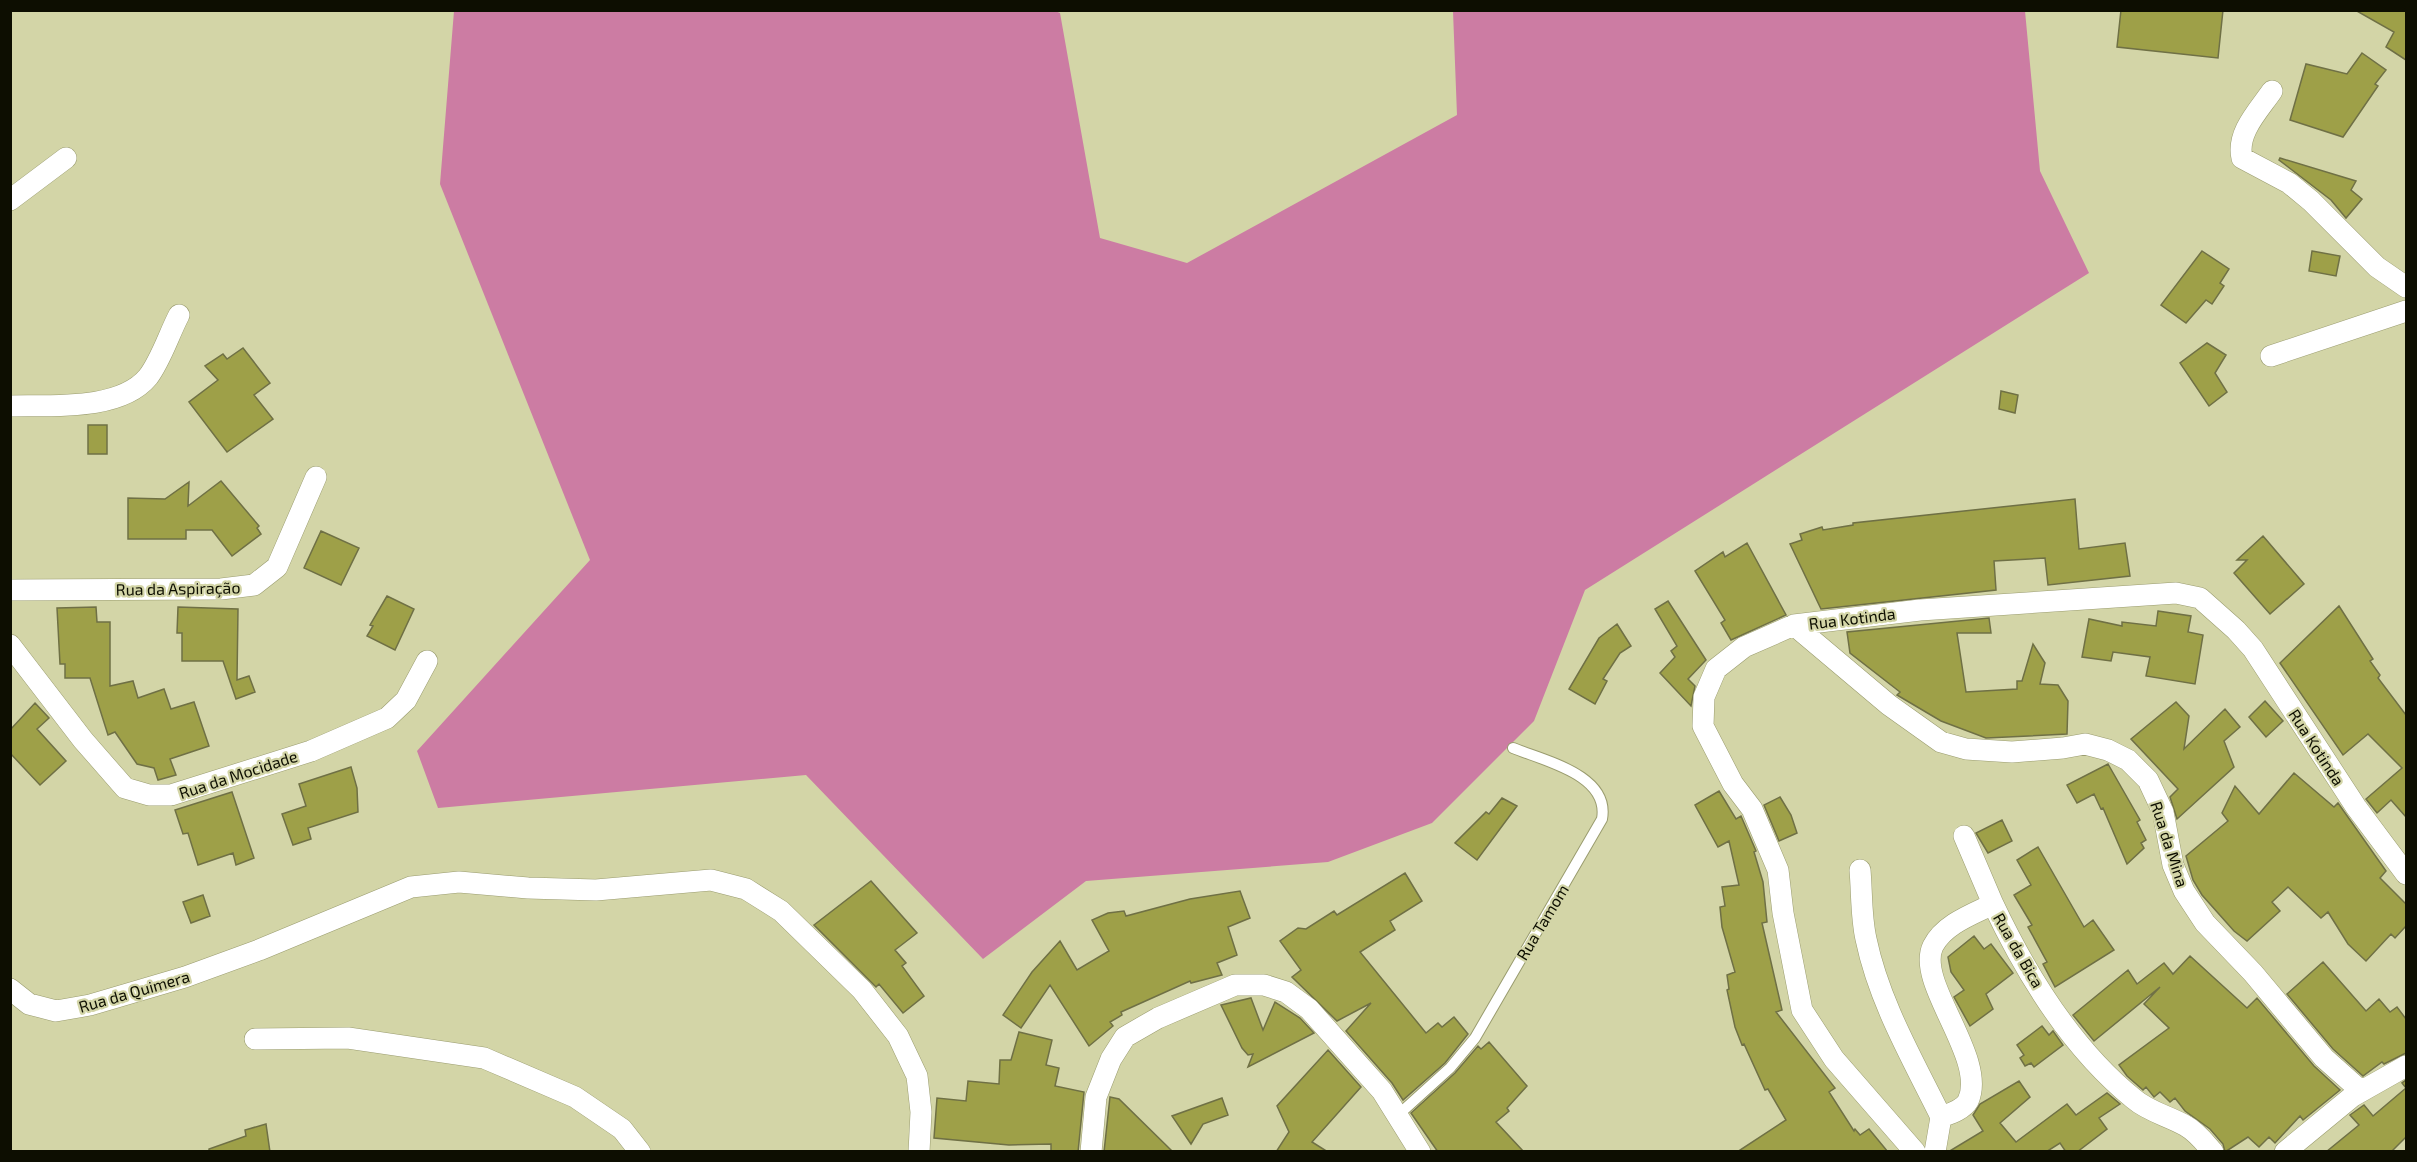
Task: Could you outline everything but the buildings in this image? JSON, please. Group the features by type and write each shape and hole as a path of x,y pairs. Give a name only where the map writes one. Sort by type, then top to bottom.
{"street":[{"path":"2272,90 2244,131 2239,147 2242,158 2296,189 2371,261 2406,287"},
{"path":"11,200 66,158"},
{"path":"2271,356 2406,311"},
{"path":"10,406 108,400 129,393 148,377 179,315"},
{"name":"Rua da Aspiração","path":"10,590 221,589 254,585 278,567 316,477"},
{"name":"Rua Kotinda","path":"1915,1152 1834,1059 1802,1010 1783,913 1778,870 1752,809 1733,784 1703,726 1704,698 1716,669 1744,647 1794,625 1920,610 2176,593 2200,598 2236,630 2253,649 2356,807 2406,874"},
{"name":"Rua da Mina","path":"1794,625 1889,705 1941,742 1966,749 2012,752 2085,744 2108,750 2128,760 2148,780 2163,812 2173,865 2184,891 2205,923 2253,973 2324,1058 2361,1091"},
{"name":"Rua da Mocidade","path":"10,645 83,740 125,788 149,795 171,795 311,751 387,718 406,700 427,661"},
{"path":"1964,836 1994,904"},
{"path":"1860,870 1865,936 1873,969 1890,1011 1941,1117 1935,1152"},
{"name":"Rua da Quimera","path":"10,989 29,1004 56,1011 90,1005 185,977 259,950 411,887 459,882 528,888 596,890 711,880 746,889 781,911 862,990 898,1036 916,1076 921,1112 919,1152"},
{"name":"Rua da Bica","path":"1941,1117 1955,1112 1967,1102 1970,1079 1965,1054 1930,966 1933,946 1961,919 1994,904 2047,999 2084,1052 2113,1082 2140,1105 2188,1127 2213,1152"},
{"path":"1091,1152 1096,1098 1111,1059 1125,1037 1158,1018 1234,986 1264,985 1286,992 1309,1009 1382,1091 1420,1152"},
{"path":"255,1039 348,1038 484,1058 575,1097 622,1129 640,1152"},
{"path":"2285,1152 2361,1091 2406,1066"}],"lane":[{"name":"Rua Tamom","path":"1397,1116 1450,1068 1475,1038 1602,819 1604,808 1600,794 1581,776 1513,748"}],"shaded area":[{"path":"454,11 1055,11 1060,13 1100,238 1187,263 1457,115 1453,11 2025,11 2040,171 2089,273 1585,590 1534,721 1432,823 1328,862 1086,881 983,959 806,775 438,808 417,751 590,560 440,184"}]}
